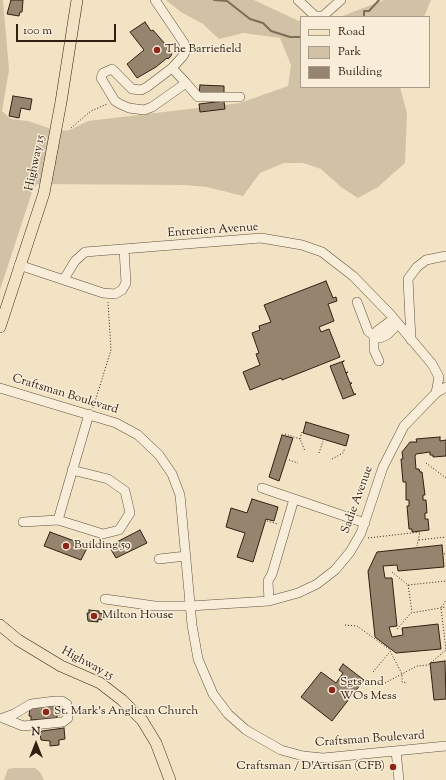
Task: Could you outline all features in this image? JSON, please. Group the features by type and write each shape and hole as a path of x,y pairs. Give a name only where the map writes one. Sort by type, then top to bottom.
{"main road":[{"name":"Highway 15","path":"0,327 19,265 44,193 62,102 77,0"},
{"name":"Highway 15","path":"0,626 18,640 61,666 100,683 122,700 142,720 156,742 170,780"}],"street":[{"path":"155,0 185,48 183,56 172,68 147,88 136,90 132,89 112,69 103,73 101,78 115,101 128,108 144,110 152,107 186,83"},
{"path":"298,0 315,16 323,16 342,0"},
{"path":"172,68 198,97 240,97"},
{"name":"Entretien Avenue","path":"64,279 75,261 84,252 261,238 302,245 322,252 353,276 396,321 442,378 436,393"},
{"path":"19,265 103,293 115,294 122,290 126,283 124,249"},
{"path":"412,340 408,279 417,267 426,260 446,256"},
{"path":"357,302 368,330 374,336"},
{"path":"379,361 374,350 374,336 377,331 389,322 396,321"},
{"name":"Sadie Avenue","path":"105,598 155,606 190,606 269,601 298,593 317,584 335,570 350,552 358,539 365,523 383,467 404,426 436,393 446,387"},
{"name":"Craftsman Boulevard","path":"0,388 91,411 138,435 159,455 172,474 180,496 190,606 195,643 204,675 213,694 228,714 246,730 281,750 303,756 336,757 446,746"},
{"path":"58,520 91,411"},
{"path":"23,522 58,520 103,534 119,530 130,512 125,491 108,479 72,470"},
{"path":"262,488 365,523"},
{"path":"269,601 268,581 272,574 294,499"},
{"path":"159,559 186,556"},
{"path":"62,701 67,704 68,718 63,722 23,726 2,718 14,714 31,704 62,701"},
{"path":"396,751 399,780"}],"path":[{"path":"72,128 91,111 115,101"},
{"path":"91,411 111,350 108,301 103,293"},
{"path":"302,432 300,439 306,451"},
{"path":"285,434 300,439"},
{"path":"319,453 323,441"},
{"path":"332,459 343,453 345,448"},
{"path":"288,460 298,463"},
{"path":"426,463 446,478"},
{"path":"267,521 286,527"},
{"path":"358,539 420,532 417,546"},
{"path":"418,540 446,537"},
{"path":"392,572 408,584 446,581"},
{"path":"408,584 412,612"},
{"path":"385,683 417,666 428,665 446,650 441,608 446,600"},
{"path":"397,629 412,612 446,607"},
{"path":"345,625 348,627 357,626 389,649 389,652 402,674 402,682 407,683"},
{"path":"373,672 389,652"}],"green space":[{"path":"0,0 3,0 9,70 2,111 11,119 28,121 57,131 70,130 88,121 240,103 288,86 291,65 280,38 243,33 219,39 203,24 181,12 166,0 254,0 300,22 300,88 400,88 407,113 405,163 378,187 358,198 341,187 321,169 303,163 284,163 260,173 243,196 207,187 184,185 37,184 33,189 0,290"},
{"path":"384,0 431,0 424,16 343,16"},
{"path":"35,768 40,772 44,780 4,780 8,769"}],"building":[{"path":"11,0 23,0 22,12 20,12 19,16 7,14"},
{"name":"The Barriefield","path":"145,22 151,31 153,30 172,52 168,59 167,58 156,67 137,78 127,64 144,50 130,32"},
{"path":"200,85 224,86 224,94 199,93"},
{"path":"13,96 32,99 30,110 21,108 19,118 9,116"},
{"path":"224,101 225,109 200,112 199,104"},
{"path":"326,281 333,298 336,297 337,301 328,304 334,321 319,327 321,332 329,329 340,357 282,380 281,378 250,390 243,372 260,365 256,354 259,353 252,333 260,330 259,326 271,322 264,305"},
{"path":"344,361 342,362 346,373 350,383 352,383 350,384 354,394 356,394 343,399 330,366"},
{"path":"306,422 349,435 346,446 303,433"},
{"path":"282,435 293,438 279,481 269,477"},
{"path":"440,437 440,441 446,440 446,456 433,457 433,455 430,455 430,452 416,454 415,456 416,469 419,469 420,472 422,472 425,495 423,495 423,500 426,500 427,513 425,513 425,519 428,519 429,530 412,532 412,529 409,529 407,506 409,506 409,500 406,500 406,482 403,482 401,459 403,459 402,452 410,442 417,442 416,439"},
{"path":"252,499 278,507 274,521 266,519 253,562 237,557 245,533 226,527 231,508 247,513"},
{"path":"140,530 147,543 116,558 109,546"},
{"name":"Building 59","path":"50,532 88,546 81,560 44,546"},
{"path":"442,545 444,567 398,571 397,565 383,566 385,578 392,578 397,626 389,627 392,637 403,635 402,628 438,624 441,649 396,653 375,637 368,571 377,552"},
{"name":"Milton House","path":"89,610 99,611 99,613 103,614 102,620 98,619 98,622 88,621 87,613 89,613"},
{"path":"445,661 446,699 434,700 430,663"},
{"name":"Sgts and WOs Mess","path":"343,664 364,680 332,721 301,697 321,672 336,683 343,673 339,670"},
{"path":"55,703 56,707 59,706 60,715 57,715 57,718 31,720 31,716 29,716 30,708"},
{"path":"64,728 65,739 59,740 59,745 50,746 50,741 41,740 40,733 42,731"}],"waterway":[{"path":"214,0 227,1 250,19 263,23 271,31 290,37 300,37"},
{"path":"364,16 364,11 369,11 379,0"}],"place":[{"name":"The Barriefield","path":"157,50"},
{"name":"Building 59","path":"66,546"},
{"name":"Milton House","path":"94,616"},
{"name":"Sgts and WOs Mess","path":"332,690"},
{"name":"St. Mark's Anglican Church","path":"46,712"},
{"name":"Craftsman / D'Artisan (CFB)","path":"393,767"}]}
